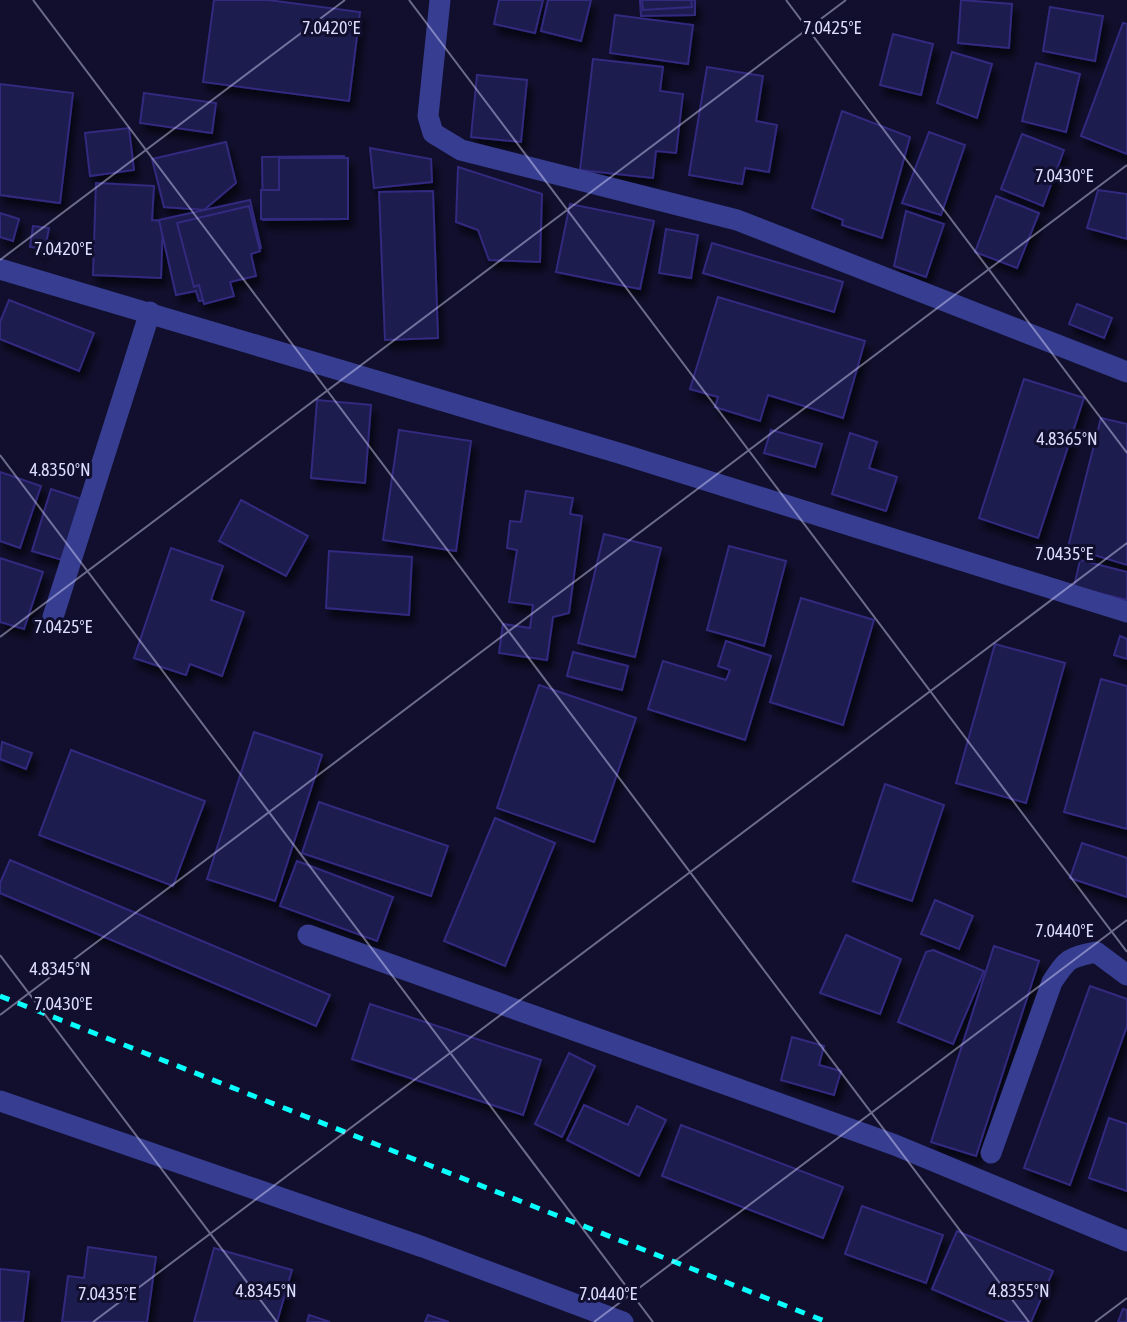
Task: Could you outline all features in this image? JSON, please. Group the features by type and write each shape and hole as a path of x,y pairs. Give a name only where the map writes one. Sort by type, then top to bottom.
{"street":[{"path":"440,0 428,116 433,133 461,150 737,219 1127,372"},
{"path":"0,269 635,458 1127,612"},
{"path":"53,617 150,312"},
{"path":"308,935 895,1145 1127,1241"},
{"path":"991,1153 1052,982 1069,958 1096,952 1127,975"},
{"path":"0,1101 423,1247 623,1322"}],"building":[{"path":"214,0 268,0 360,12 349,101 203,82"},
{"path":"499,0 543,0 535,33 494,24"},
{"path":"548,0 591,0 581,41 541,31"},
{"path":"640,0 695,0 695,15 641,16"},
{"path":"642,0 691,0 692,7 643,10"},
{"path":"961,0 1012,4 1009,48 958,43"},
{"path":"1050,7 1103,16 1095,61 1043,51"},
{"path":"615,15 693,25 688,64 610,53"},
{"path":"1123,23 1127,24 1127,154 1081,136"},
{"path":"893,34 933,44 921,95 880,85"},
{"path":"952,52 992,64 977,118 937,103"},
{"path":"593,59 663,67 660,91 683,94 676,153 656,151 653,178 580,170"},
{"path":"1036,63 1080,74 1066,132 1022,121"},
{"path":"707,67 763,76 756,121 777,125 769,172 745,168 742,184 689,175"},
{"path":"477,75 527,80 521,142 471,137"},
{"path":"0,84 73,93 60,203 0,195"},
{"path":"144,93 216,103 212,133 140,123"},
{"path":"842,111 910,137 882,238 842,225 843,220 812,208"},
{"path":"129,128 134,170 90,176 85,133"},
{"path":"929,132 965,145 941,215 902,203"},
{"path":"1022,134 1064,150 1043,206 1001,189"},
{"path":"226,142 236,183 204,210 164,207 152,159"},
{"path":"370,148 431,159 432,182 374,188"},
{"path":"344,156 346,219 263,220 262,157"},
{"path":"279,158 348,158 348,219 261,219 261,190 279,190"},
{"path":"458,167 542,194 540,262 489,260 478,230 456,222"},
{"path":"96,183 154,186 152,220 163,221 161,278 93,275"},
{"path":"1098,190 1127,194 1127,239 1087,228"},
{"path":"433,191 438,338 385,340 379,192"},
{"path":"996,196 1039,213 1017,268 975,252"},
{"path":"250,200 261,248 245,252 250,272 225,277 230,295 199,301 196,291 176,295 159,220"},
{"path":"570,204 654,221 640,289 556,272"},
{"path":"249,206 260,251 251,254 256,276 230,282 234,296 204,304 199,285 194,287 177,223"},
{"path":"906,211 944,224 926,277 894,266"},
{"path":"0,213 19,219 13,241 0,237"},
{"path":"33,226 49,228 45,249 30,247"},
{"path":"666,229 698,235 691,278 659,273"},
{"path":"712,243 843,282 834,312 703,273"},
{"path":"718,297 865,341 843,418 768,395 760,421 715,407 718,397 690,389"},
{"path":"9,300 94,333 79,371 0,339 0,322"},
{"path":"1077,304 1112,318 1104,338 1069,324"},
{"path":"1024,379 1084,398 1038,538 979,518"},
{"path":"317,400 371,405 365,483 311,478"},
{"path":"1101,418 1127,424 1127,565 1068,547"},
{"path":"399,430 471,441 456,551 383,540"},
{"path":"771,430 822,444 815,467 764,453"},
{"path":"850,433 877,442 869,468 897,477 886,511 832,494"},
{"path":"0,472 41,486 20,548 0,541"},
{"path":"51,489 84,500 66,561 32,551"},
{"path":"526,491 573,498 570,514 582,516 569,613 553,617 547,660 499,653 503,624 530,628 533,605 509,602 517,550 507,548 510,521 521,522"},
{"path":"241,500 308,536 286,576 219,541"},
{"path":"604,534 661,548 635,657 578,643"},
{"path":"729,546 786,561 764,646 707,630"},
{"path":"171,548 223,566 211,600 244,612 222,676 190,664 186,675 134,658"},
{"path":"329,551 412,557 409,615 326,608"},
{"path":"0,558 43,572 24,629 0,622"},
{"path":"1080,560 1127,572 1127,600 1074,587"},
{"path":"801,598 874,620 843,725 770,702"},
{"path":"1120,636 1127,639 1127,659 1114,655"},
{"path":"726,641 771,656 745,740 648,709 663,661 726,680 730,670 718,666"},
{"path":"995,644 1065,663 1026,803 956,783"},
{"path":"573,652 628,666 622,690 567,676"},
{"path":"1101,679 1127,686 1127,829 1064,812"},
{"path":"539,685 636,718 594,842 497,808"},
{"path":"254,732 322,755 275,901 207,879"},
{"path":"2,742 32,753 26,769 0,759"},
{"path":"71,750 205,801 173,886 39,835"},
{"path":"885,784 944,805 912,901 853,881"},
{"path":"319,802 448,846 431,896 302,853"},
{"path":"495,818 555,843 505,966 444,941"},
{"path":"1082,843 1127,858 1127,897 1070,878"},
{"path":"10,860 330,995 316,1026 0,893 0,883"},
{"path":"297,861 393,897 377,941 280,906"},
{"path":"935,900 973,916 959,949 921,934"},
{"path":"846,935 901,959 880,1014 820,993"},
{"path":"994,946 1039,961 976,1156 931,1142"},
{"path":"933,950 984,971 953,1044 898,1022 926,952"},
{"path":"1090,986 1127,999 1127,1026 1070,1185 1024,1168"},
{"path":"370,1004 541,1060 523,1115 352,1059"},
{"path":"792,1037 824,1046 819,1065 841,1071 834,1095 781,1080"},
{"path":"569,1053 595,1066 562,1137 535,1124"},
{"path":"584,1105 628,1125 637,1106 666,1120 639,1176 567,1140"},
{"path":"1109,1118 1127,1124 1127,1191 1089,1178"},
{"path":"681,1125 843,1187 823,1238 662,1176"},
{"path":"862,1206 943,1235 926,1283 845,1254"},
{"path":"957,1231 1053,1271 1031,1322 1009,1322 932,1289"},
{"path":"88,1247 156,1257 147,1322 62,1322 68,1276 84,1278"},
{"path":"214,1248 292,1270 277,1322 194,1322"},
{"path":"0,1269 29,1272 23,1322 0,1322"},
{"path":"1123,1309 1127,1310 1127,1322 1118,1322"},
{"path":"309,1315 330,1322 307,1322"},
{"path":"428,1315 449,1322 425,1322"}],"railway":[{"path":"0,996 827,1322"}]}
